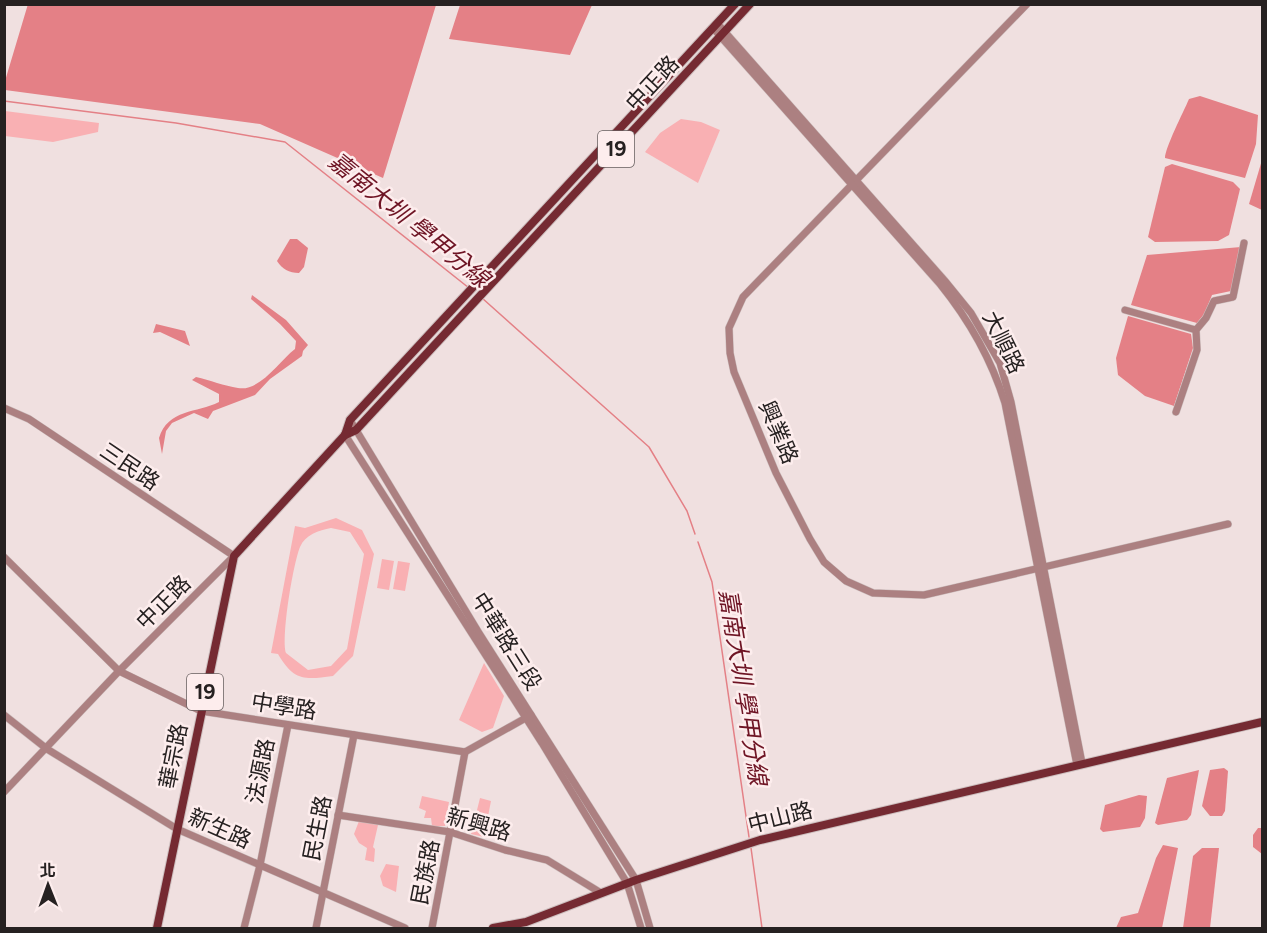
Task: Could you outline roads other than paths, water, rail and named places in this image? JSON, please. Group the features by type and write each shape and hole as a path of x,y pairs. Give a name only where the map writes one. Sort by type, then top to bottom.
{"main road":[{"name":"中正路","path":"356,430 472,295 735,4"},
{"name":"中正路","path":"350,420 472,295 482,293 750,4"},
{"name":"19","path":"345,435 350,420"},
{"name":"19","path":"345,435 356,430"},
{"name":"中正路","path":"234,556 345,435"},
{"name":"華宗路","path":"158,928 234,556"},
{"name":"中山路","path":"493,928 526,922 632,881 760,840 1263,722"}],"street":[{"name":"興業路","path":"1027,4 743,297 729,328 730,353 735,372 776,473 824,562 846,581 873,593 924,595 1228,524"},
{"name":"大順路","path":"715,25 967,317 994,367 1005,403 1041,569 1080,764"},
{"path":"1176,412 1197,350 1196,330 1206,318 1214,301 1233,297 1244,243"},
{"path":"1125,310 1196,330"},
{"name":"三民路","path":"4,408 29,419 234,556"},
{"name":"中華路三段","path":"350,420 528,716"},
{"name":"中華路三段","path":"345,435 528,716 632,881"},
{"name":"中正路","path":"4,792 119,671 234,556"},
{"name":"中學路","path":"4,557 119,671 201,711 465,752"},
{"name":"新生路","path":"4,715 47,749 177,829 405,928"},
{"path":"465,752 528,716"},
{"name":"法源路","path":"244,928 260,865 288,725"},
{"name":"民生路","path":"316,928 354,735"},
{"name":"民族路","path":"432,928 465,752"},
{"name":"新興路","path":"338,815 450,832 505,850 547,860 601,893"},
{"path":"632,881 641,928"},
{"path":"632,881 650,928"}],"waterway":[{"name":"嘉南大圳 學甲分線","path":"4,101 176,123 285,142 469,288"},
{"name":"嘉南大圳 學甲分線","path":"482,298 649,447 687,511 695,534"},
{"name":"嘉南大圳 學甲分線","path":"698,542 712,582 749,837"},
{"name":"嘉南大圳 學甲分線","path":"751,848 762,928"}]}
